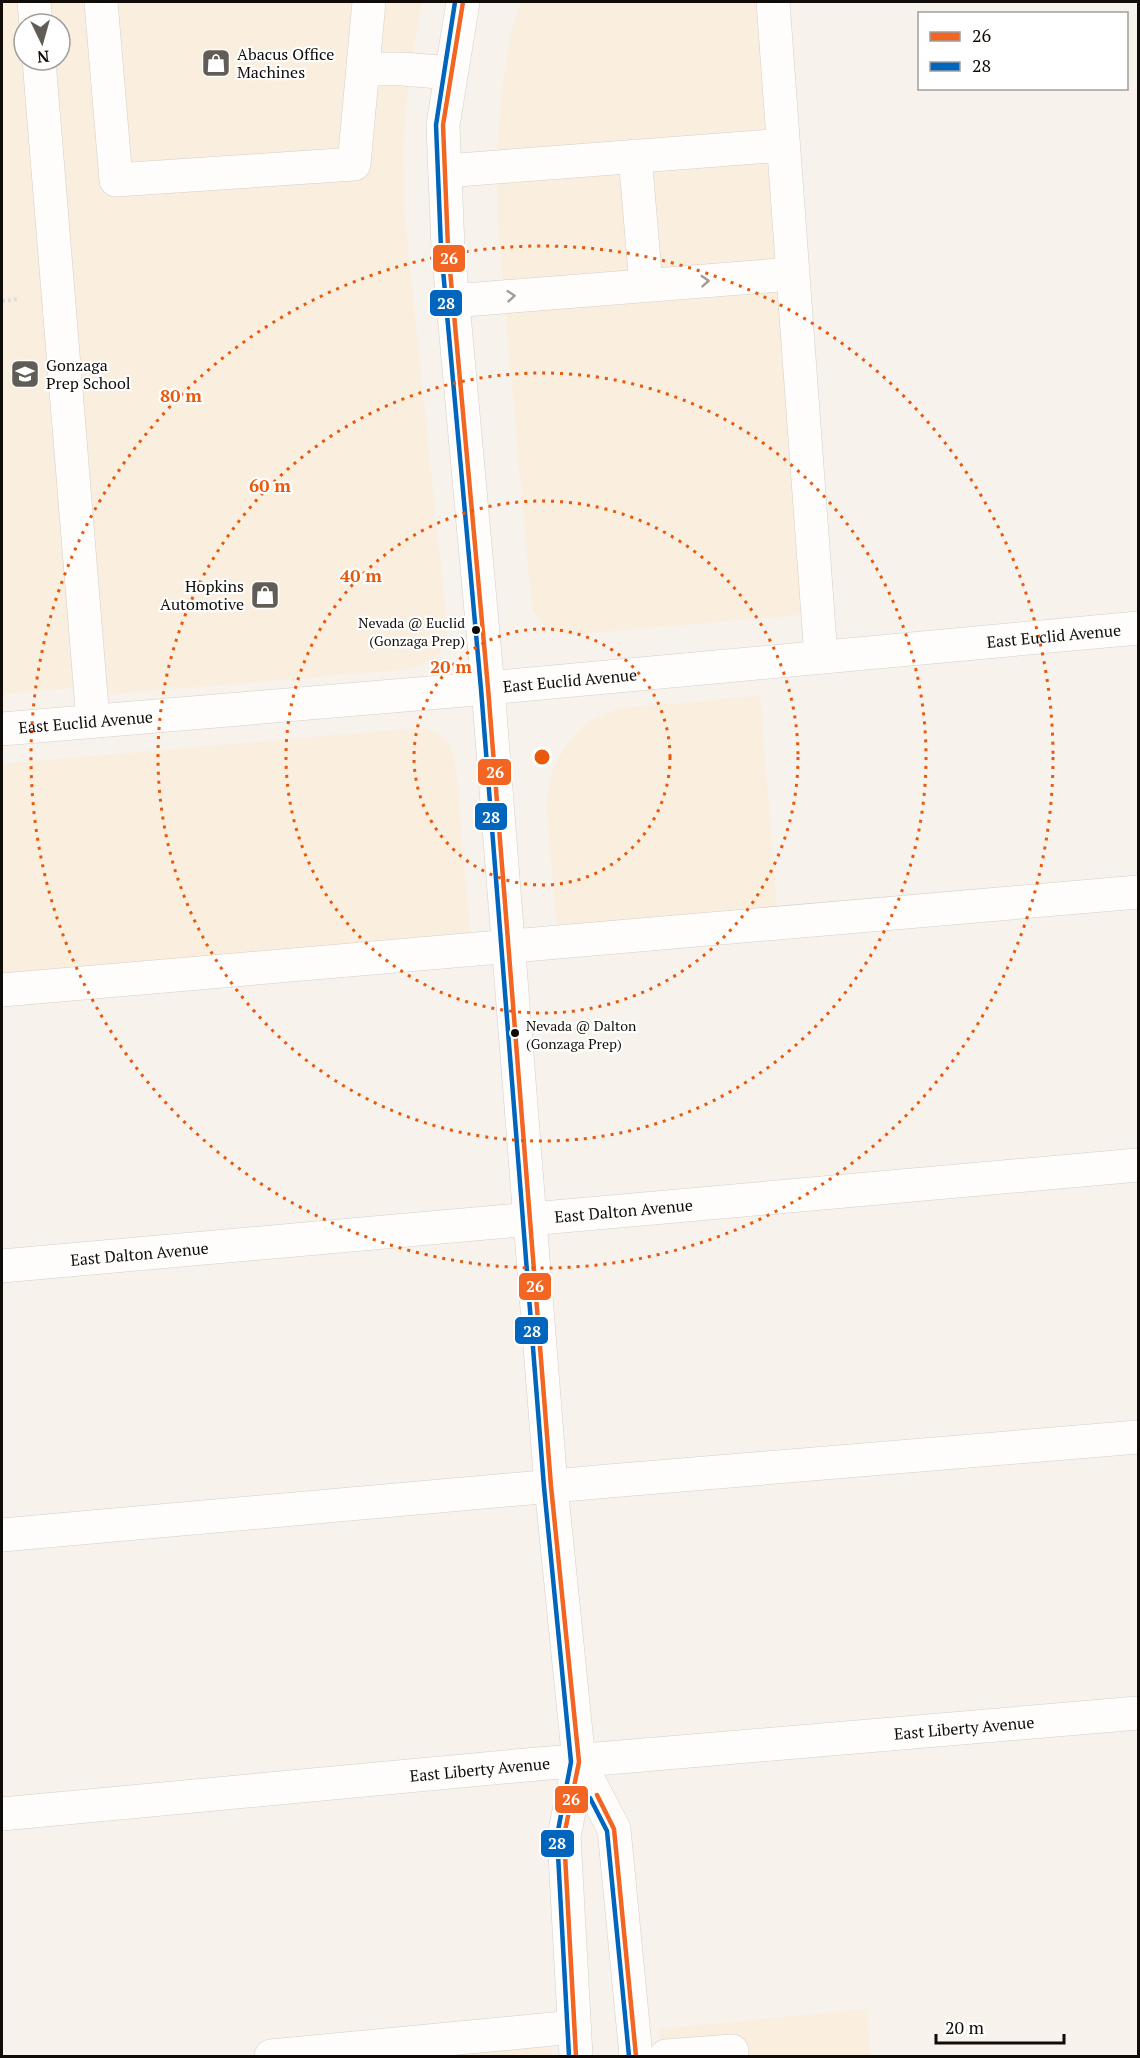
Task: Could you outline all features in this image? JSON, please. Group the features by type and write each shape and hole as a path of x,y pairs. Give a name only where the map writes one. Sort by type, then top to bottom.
{"street":[{"path":"101,2 116,180 354,164 369,2"},
{"path":"271,2056 575,2042 564,1836 579,1762 551,1486 488,688 452,301 443,125 463,2"},
{"path":"772,2 821,657"},
{"path":"363,69 403,69 451,73"},
{"path":"40,72 93,721"},
{"path":"445,171 783,146"},
{"path":"635,156 646,285"},
{"path":"452,301 792,274"},
{"name":"East Euclid Avenue","path":"2,729 488,688 1138,628"},
{"path":"2,990 1138,892"},
{"name":"East Dalton Avenue","path":"2,1266 1138,1165"},
{"path":"2,1535 1138,1437"},
{"name":"East Liberty Avenue","path":"2,1814 1138,1713"},
{"path":"579,1762 614,1829 636,2056"},
{"path":"666,2056 732,2051 732,2056"}],"shaded area":[{"path":"2,2 422,2 409,75 403,147 404,210 447,626 446,643 438,655 427,664 412,669 115,694 70,688 2,694"},
{"path":"520,2 766,2 812,614 566,635 552,631 541,623 534,612 497,216 497,158 501,96 511,34"},
{"path":"760,696 779,934 559,956 546,802 553,769 567,743 589,721 621,708"},
{"path":"416,728 436,732 450,745 455,761 473,965 2,1006 2,764"},
{"path":"867,2009 870,2056 661,2056 659,2029"},
{"path":"550,2032 552,2056 345,2056"}],"transit line":[{"name":"28","path":"455,2 436,125 441,248 481,689 544,1487 571,1762 557,1836 569,2056"},
{"name":"26","path":"463,2 443,125 448,248 488,688 551,1486 579,1762 564,1836 576,2056"},
{"name":"26","path":"597,1795 614,1829 636,2056"},
{"name":"28","path":"590,1798 607,1831 629,2056"}],"place":[{"name":"Abacus Office Machines","path":"216,63"},
{"name":"Gonzaga Prep School","path":"25,374"},
{"name":"Hopkins Automotive","path":"265,595"},
{"name":"Nevada @ Euclid (Gonzaga Prep)","path":"476,630"},
{"name":"Nevada @ Dalton (Gonzaga Prep)","path":"515,1033"}]}
